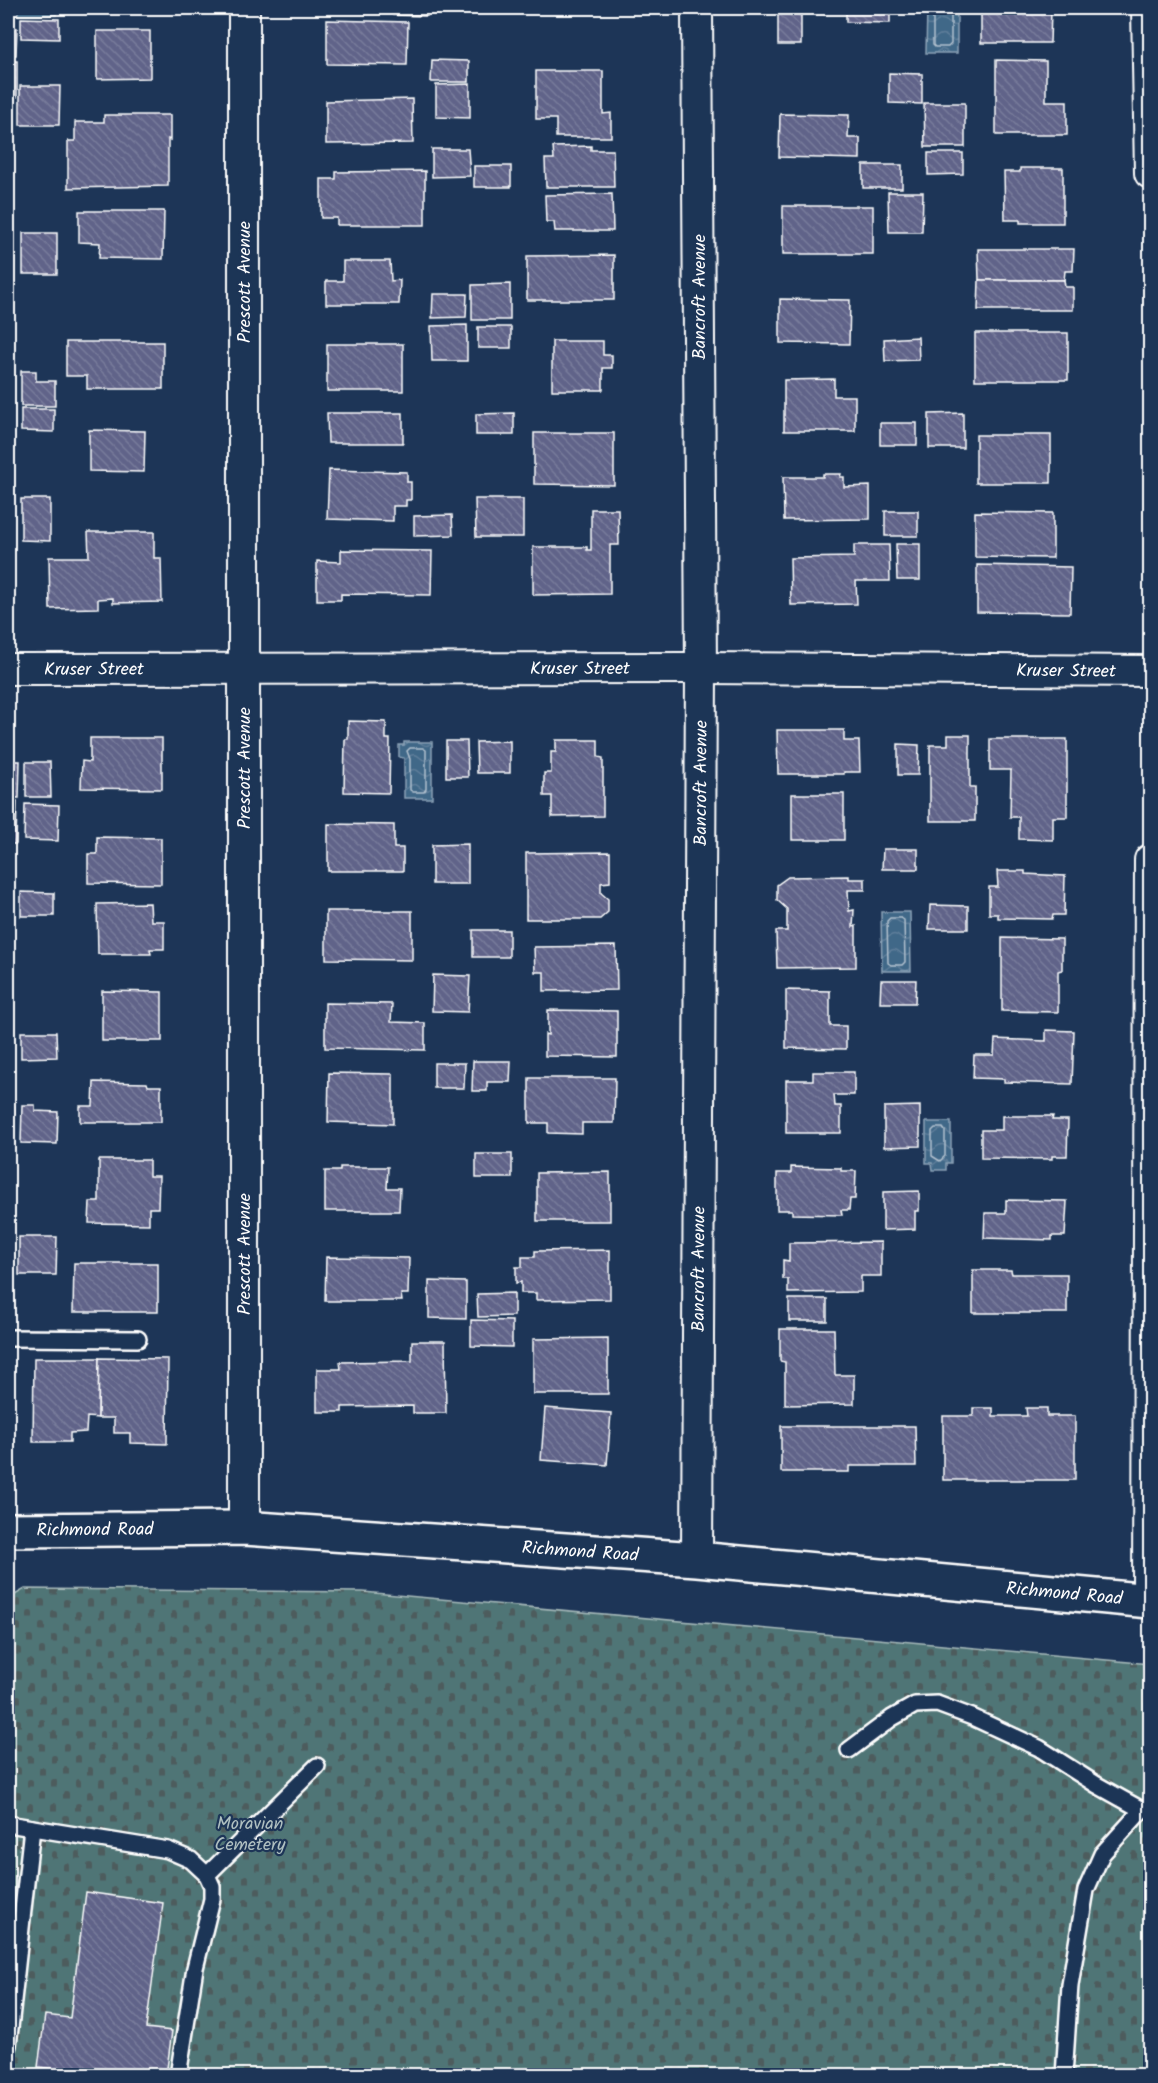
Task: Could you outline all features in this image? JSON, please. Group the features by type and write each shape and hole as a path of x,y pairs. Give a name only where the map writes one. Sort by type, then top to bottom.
{"main road":[{"name":"Richmond Road","path":"8,1530 244,1528 697,1559 1149,1600"}],"street":[{"name":"Prescott Avenue","path":"244,8 244,1528"},
{"name":"Bancroft Avenue","path":"697,8 701,668 697,1559"},
{"path":"1147,8 1150,173"},
{"name":"Kruser Street","path":"8,669 701,668 1150,671"},
{"path":"1149,1600 1150,861"}],"lane":[{"path":"8,1338 138,1339"},
{"path":"849,1750 892,1718 915,1705 937,1704 972,1717 1039,1748 1097,1785 1146,1809 1102,1854 1086,1890 1070,1985 1064,2076"},
{"path":"207,1875 317,1766"},
{"path":"8,1824 168,1850 191,1860 207,1875 212,1886 212,1899 195,1968 178,2076"},
{"path":"8,2046 32,1828"}],"green space":[{"name":"Moravian Cemetery","path":"25,1589 363,1592 1150,1664 1150,2075 8,2075 8,1599"}],"water":[{"path":"18,8 56,8 56,15 18,15"},
{"path":"927,8 965,8 965,14 957,14 957,53 926,53"},
{"path":"404,742 432,742 432,798 404,798 404,758 399,757 399,745 404,745"},
{"path":"881,912 910,912 911,971 882,971"},
{"path":"926,1122 951,1122 951,1163 946,1163 946,1170 933,1170 932,1163 926,1163"}],"building":[{"path":"393,8 427,8 427,16 393,15"},
{"path":"778,8 824,8 824,14 801,14 801,45 778,45"},
{"path":"843,8 890,8 890,23 846,22 846,12 843,12"},
{"path":"981,8 1051,10 1050,43 981,43"},
{"path":"21,18 59,19 59,39 21,38"},
{"path":"327,20 408,22 407,65 327,64"},
{"path":"8,27 17,28 16,55 8,55"},
{"path":"97,31 150,31 150,78 97,79"},
{"path":"432,60 469,61 469,82 431,82"},
{"path":"996,60 1046,61 1046,101 1067,101 1067,135 996,135"},
{"path":"8,61 17,61 17,97 8,97"},
{"path":"536,71 603,71 603,114 611,113 611,137 556,137 556,119 536,119"},
{"path":"889,73 922,74 922,104 889,103"},
{"path":"470,84 470,118 436,117 436,85"},
{"path":"20,86 60,86 59,125 20,125"},
{"path":"412,99 413,143 326,144 326,101"},
{"path":"924,103 965,103 965,147 925,147"},
{"path":"780,114 849,115 848,138 860,138 860,159 779,157"},
{"path":"104,115 170,115 168,186 68,188 68,141 75,141 75,122 104,122"},
{"path":"591,146 591,150 613,150 614,187 546,187 545,159 554,159 553,147"},
{"path":"432,149 468,149 470,176 432,177"},
{"path":"928,153 963,153 963,174 928,175"},
{"path":"863,165 902,165 902,188 863,188"},
{"path":"474,166 511,166 511,187 474,187"},
{"path":"1020,168 1063,168 1063,223 1020,223 1020,220 1005,220 1004,172 1020,172"},
{"path":"425,171 425,225 337,225 337,218 321,218 321,179 336,179 336,172"},
{"path":"888,192 923,192 922,232 889,232"},
{"path":"612,194 613,231 555,231 554,222 546,222 545,195"},
{"path":"783,206 873,206 873,254 783,254"},
{"path":"79,211 164,211 163,259 99,258 100,243 79,242"},
{"path":"23,233 57,233 57,274 23,274"},
{"path":"978,249 1074,249 1073,271 1065,271 1064,280 979,280"},
{"path":"614,255 614,300 527,300 527,256"},
{"path":"343,261 390,261 391,281 400,280 399,304 326,304 326,281 343,281"},
{"path":"979,280 1064,280 1065,287 1073,287 1073,310 978,310"},
{"path":"510,284 510,320 472,320 472,285"},
{"path":"433,294 467,294 466,317 432,318"},
{"path":"780,299 850,300 849,344 780,343"},
{"path":"467,325 467,361 432,361 431,326"},
{"path":"478,327 511,327 511,348 478,348"},
{"path":"975,333 1068,333 1068,380 975,380"},
{"path":"918,337 919,360 885,361 884,339"},
{"path":"552,341 603,341 603,355 612,355 612,368 603,368 603,390 552,390"},
{"path":"66,342 163,342 163,389 87,389 87,376 66,376"},
{"path":"327,344 403,344 403,391 327,391"},
{"path":"21,371 36,371 36,381 55,381 55,406 21,406"},
{"path":"834,379 834,396 855,396 855,431 784,431 784,380"},
{"path":"21,409 54,409 54,432 21,431"},
{"path":"327,413 403,413 403,443 328,443"},
{"path":"514,413 514,435 476,435 476,414"},
{"path":"963,413 963,448 929,448 929,414"},
{"path":"880,423 917,423 917,445 880,445"},
{"path":"89,430 145,431 144,472 89,471"},
{"path":"534,433 614,433 614,485 534,484"},
{"path":"976,435 1051,435 1051,483 976,483"},
{"path":"329,470 407,472 407,482 411,482 411,500 406,500 406,506 393,506 393,521 327,519"},
{"path":"823,474 841,474 840,477 844,477 844,487 870,486 870,519 784,520 783,477 823,477"},
{"path":"21,499 50,499 50,541 21,540"},
{"path":"475,499 523,499 523,537 476,537"},
{"path":"591,509 618,509 619,545 610,545 610,594 533,595 533,547 587,547 587,550 591,550"},
{"path":"885,511 918,511 918,536 885,536"},
{"path":"975,512 1053,513 1053,558 975,557"},
{"path":"452,515 453,535 414,536 414,516"},
{"path":"88,532 154,532 154,558 161,558 162,602 113,603 113,598 98,599 98,608 50,609 49,557 89,557"},
{"path":"896,544 920,544 920,580 897,580"},
{"path":"854,545 889,545 890,581 856,581 857,604 791,605 790,558 854,557"},
{"path":"341,550 432,551 431,595 341,594 341,600 317,600 317,561 341,562"},
{"path":"977,565 1071,567 1070,613 977,612"},
{"path":"348,721 386,722 386,739 390,739 389,793 344,792 345,739 348,739"},
{"path":"777,730 844,730 844,741 859,741 860,772 778,774"},
{"path":"948,735 970,735 970,787 975,787 975,821 930,821 930,745 948,745"},
{"path":"90,738 162,738 162,789 81,788 82,761 90,762"},
{"path":"990,739 1067,739 1067,817 1053,817 1053,840 1019,839 1019,817 1010,817 1011,770 990,770"},
{"path":"556,740 598,740 598,757 603,758 603,816 552,817 552,796 544,796 544,773 551,773 551,752 556,752"},
{"path":"446,741 467,741 468,777 446,777"},
{"path":"510,741 510,773 477,773 476,742"},
{"path":"898,744 919,745 918,775 898,775"},
{"path":"8,761 20,761 19,798 8,798"},
{"path":"26,762 50,762 51,797 26,797"},
{"path":"792,794 844,794 844,840 792,840"},
{"path":"8,801 17,801 16,844 8,844"},
{"path":"25,804 59,805 58,841 24,840"},
{"path":"328,824 394,825 394,848 403,848 403,871 328,871"},
{"path":"97,837 161,838 161,884 88,883 88,854 97,854"},
{"path":"468,844 468,884 432,884 432,845"},
{"path":"883,849 918,849 918,869 882,869"},
{"path":"610,852 610,882 601,883 601,893 608,899 608,912 600,919 526,919 526,853"},
{"path":"997,871 1025,871 1025,874 1065,876 1064,915 1053,915 1052,919 998,918 998,914 989,914 989,887 998,887"},
{"path":"849,876 849,879 865,879 865,890 848,890 849,911 854,910 853,927 856,926 856,967 777,968 776,931 787,931 787,909 777,900 777,885 788,877"},
{"path":"21,892 54,893 54,916 21,916"},
{"path":"150,903 151,921 164,921 164,949 150,949 151,954 98,954 97,904"},
{"path":"930,905 968,906 968,929 929,929"},
{"path":"326,911 412,911 412,960 326,959"},
{"path":"473,930 509,930 509,957 473,957"},
{"path":"1002,938 1062,939 1062,970 1058,971 1058,1012 1002,1011"},
{"path":"616,946 617,990 544,991 544,972 535,972 534,947"},
{"path":"433,975 470,976 468,1012 432,1011"},
{"path":"881,980 916,980 915,1003 880,1003"},
{"path":"786,990 830,991 830,1026 846,1026 846,1049 786,1048"},
{"path":"102,991 162,992 162,1041 102,1041"},
{"path":"325,1003 392,1004 391,1022 425,1023 425,1050 325,1048"},
{"path":"548,1010 617,1011 617,1057 545,1056"},
{"path":"1046,1030 1074,1031 1072,1084 1004,1082 1004,1079 973,1078 974,1055 994,1055 995,1039 1046,1041"},
{"path":"21,1032 56,1032 57,1057 21,1058"},
{"path":"473,1061 511,1061 510,1082 487,1082 487,1091 472,1091"},
{"path":"434,1063 465,1063 464,1088 434,1088"},
{"path":"813,1072 854,1072 854,1095 834,1095 835,1106 841,1106 841,1133 786,1133 786,1080 813,1080"},
{"path":"329,1073 393,1074 393,1124 328,1122"},
{"path":"529,1078 615,1078 614,1123 582,1123 582,1134 548,1133 548,1123 529,1123"},
{"path":"94,1082 147,1083 148,1086 161,1086 161,1122 80,1122 80,1106 93,1106"},
{"path":"22,1105 35,1105 35,1111 58,1112 57,1144 21,1143"},
{"path":"8,1106 14,1106 14,1144 8,1144"},
{"path":"920,1106 920,1146 884,1147 884,1107"},
{"path":"1002,1116 1053,1116 1052,1120 1068,1120 1067,1156 1052,1156 1052,1159 981,1158 981,1130 1002,1130"},
{"path":"476,1154 512,1154 512,1178 476,1178"},
{"path":"99,1160 149,1160 149,1176 159,1176 158,1208 149,1208 149,1224 89,1223 90,1202 99,1202"},
{"path":"340,1167 388,1167 387,1188 400,1188 399,1211 325,1211 325,1171 340,1171"},
{"path":"791,1167 841,1168 841,1171 856,1171 855,1199 850,1199 849,1210 841,1210 842,1215 792,1214 792,1210 777,1210 777,1173 791,1173"},
{"path":"610,1172 610,1221 537,1221 537,1173"},
{"path":"919,1191 919,1211 915,1211 915,1229 883,1230 883,1192"},
{"path":"1006,1200 1067,1201 1065,1236 1052,1236 1052,1240 984,1238 985,1213 1006,1213"},
{"path":"19,1237 57,1237 56,1275 19,1275"},
{"path":"881,1242 881,1276 861,1276 861,1292 788,1293 788,1279 783,1279 783,1260 789,1261 789,1243"},
{"path":"610,1250 610,1299 536,1300 536,1293 521,1293 521,1282 516,1283 516,1267 522,1267 522,1257 535,1257 535,1251"},
{"path":"326,1257 409,1258 408,1294 401,1294 402,1301 325,1301"},
{"path":"74,1263 158,1263 158,1312 73,1312"},
{"path":"973,1270 1011,1270 1012,1274 1067,1274 1067,1313 973,1313"},
{"path":"429,1281 466,1282 466,1319 429,1318"},
{"path":"514,1293 514,1316 478,1317 477,1294"},
{"path":"789,1299 827,1299 827,1321 789,1321"},
{"path":"471,1320 512,1321 512,1347 471,1346"},
{"path":"780,1329 834,1329 835,1375 854,1375 854,1404 785,1405 785,1362 780,1361"},
{"path":"608,1338 608,1394 533,1394 533,1339"},
{"path":"412,1341 445,1341 446,1413 413,1413 413,1406 342,1407 342,1412 317,1412 317,1369 341,1369 340,1362 412,1361"},
{"path":"34,1358 99,1358 98,1418 87,1417 86,1432 70,1433 70,1442 33,1442"},
{"path":"99,1358 168,1359 167,1444 130,1443 130,1433 114,1433 114,1418 98,1418"},
{"path":"545,1408 611,1413 607,1465 541,1460"},
{"path":"973,1408 993,1408 993,1416 1027,1416 1026,1408 1047,1408 1047,1416 1075,1416 1075,1480 943,1480 943,1416 973,1416"},
{"path":"781,1426 915,1426 916,1466 849,1466 849,1472 781,1472"},
{"path":"86,1892 163,1903 146,2028 172,2031 166,2076 80,2076 80,2072 38,2067 45,2015 70,2018"}]}
